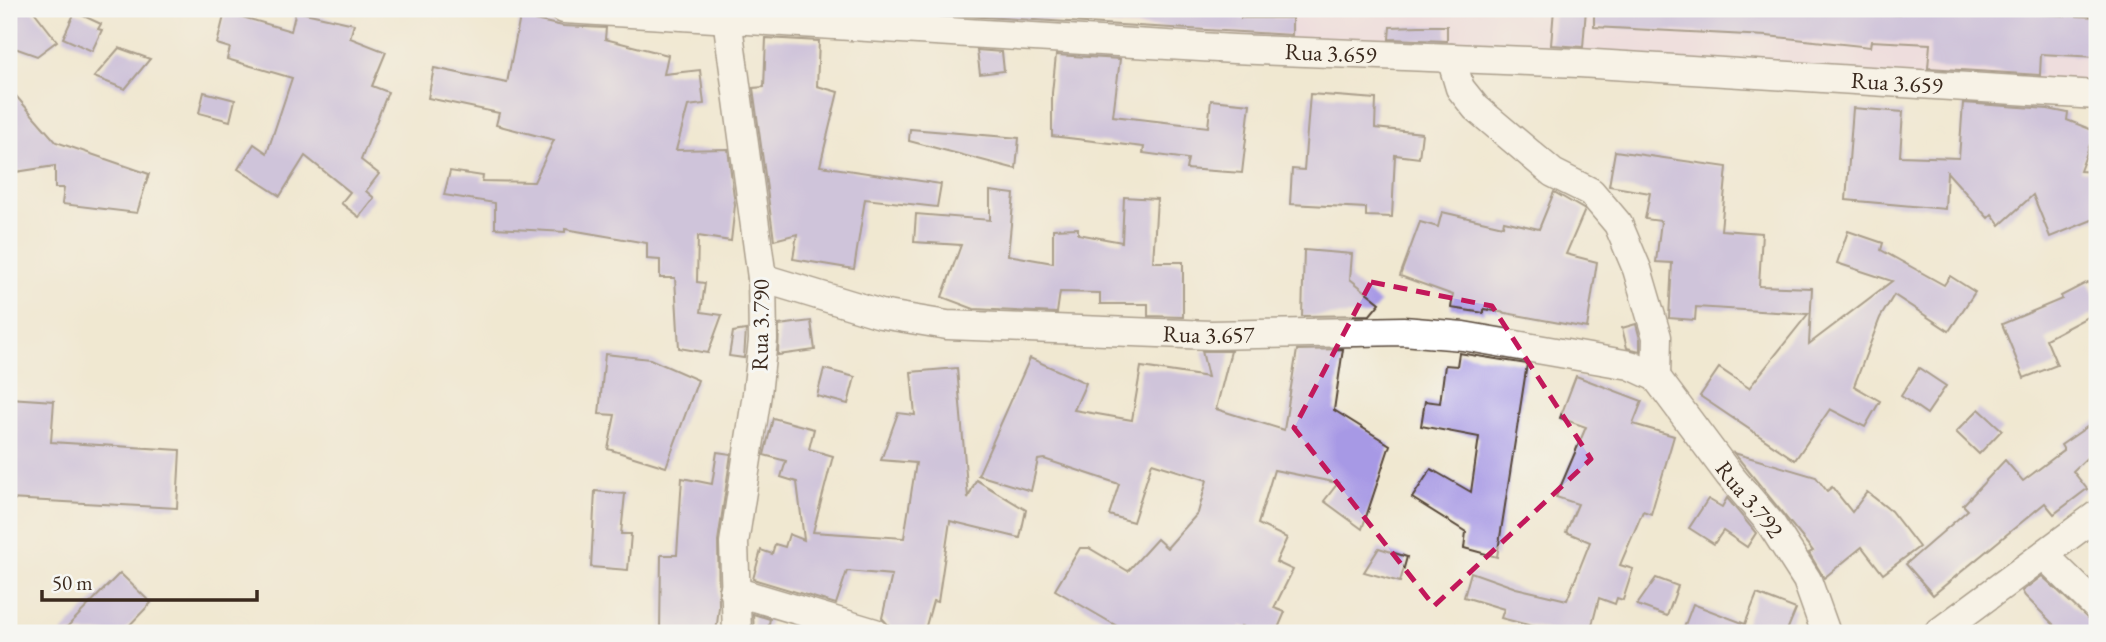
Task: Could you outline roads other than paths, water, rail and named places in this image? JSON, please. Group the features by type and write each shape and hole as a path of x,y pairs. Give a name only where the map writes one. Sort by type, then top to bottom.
{"street":[{"name":"Rua 3.659","path":"564,9 1234,49 1451,58 2097,94"},
{"name":"Rua 3.790","path":"727,18 762,278 763,340 734,543 737,633"},
{"path":"1451,58 1460,88 1476,108 1553,173 1591,192 1618,224 1637,269 1657,337 1656,377"},
{"name":"Rua 3.657","path":"762,278 907,320 947,325 1211,335 1415,332 1463,336 1601,358 1630,365 1656,377"},
{"name":"Rua 3.792","path":"1656,377 1730,476 1771,524 1807,580 1826,633"},
{"path":"1938,633 2097,515"},
{"path":"2045,556 2097,607"},
{"path":"734,591 875,633"}]}
